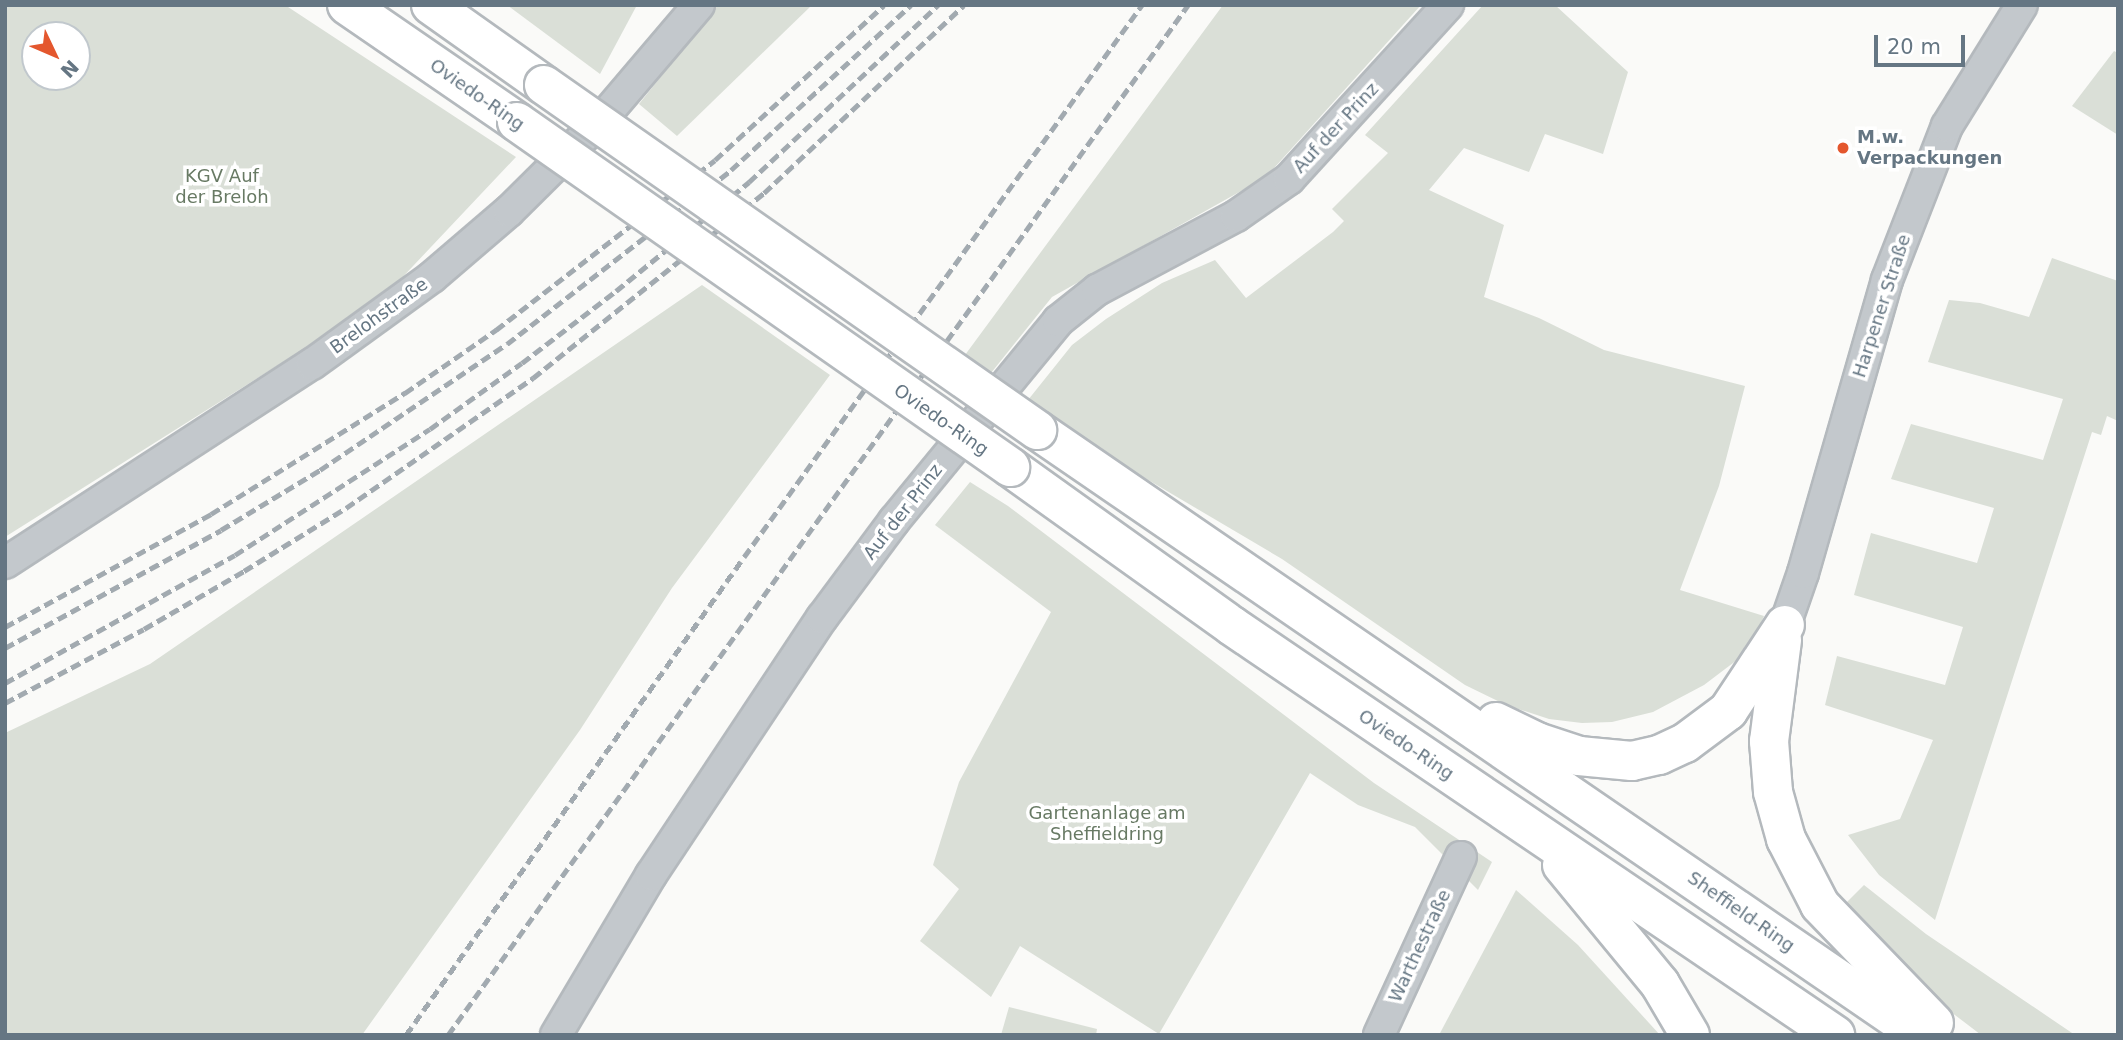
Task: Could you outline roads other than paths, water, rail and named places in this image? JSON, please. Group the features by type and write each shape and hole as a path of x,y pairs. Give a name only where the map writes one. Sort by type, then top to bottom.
{"highway":[{"name":"Oviedo-Ring","path":"347,5 1010,467 1232,626 1536,834"},
{"path":"431,5 1374,664 1537,742 1579,756 1632,761 1685,743 1728,711 1785,625"},
{"path":"1785,625 1770,716 1769,741 1773,792 1786,839 1820,905 1945,1035"},
{"name":"Sheffield-Ring","path":"1374,664 1562,788 1920,1035"},
{"path":"1536,834 1660,984 1690,1035"},
{"path":"1536,834 1835,1035"}],"street":[{"name":"Brelohstraße","path":"5,563 312,364 432,277 509,211 601,120 699,5"},
{"name":"Auf der Prinz","path":"556,1035 651,875 815,629 894,521 1058,321 1097,290 1236,216 1289,179 1448,5"},
{"name":"Harpener Straße","path":"1785,625 1803,573 1887,280 1947,126 2022,5"},
{"name":"Warthestraße","path":"1379,1035 1461,857"}],"railway":[{"path":"5,627 211,514 405,393 496,330 715,160 884,5"},
{"path":"5,648 221,530 320,470 507,344 731,170 911,5"},
{"path":"5,683 235,555 430,429 522,363 616,291 749,182 938,5"},
{"path":"5,703 144,629 244,571 346,508 533,378 764,193 964,5"},
{"path":"406,1035 744,557 1142,5"},
{"path":"448,1035 1188,5"}],"place":[{"name":"M.w. Verpackungen","path":"1843,148"}],"park label":[{"name":"KGV Auf der Breloh","path":"222,187"},
{"name":"Gartenanlage am Sheffieldring","path":"1107,824"}]}
